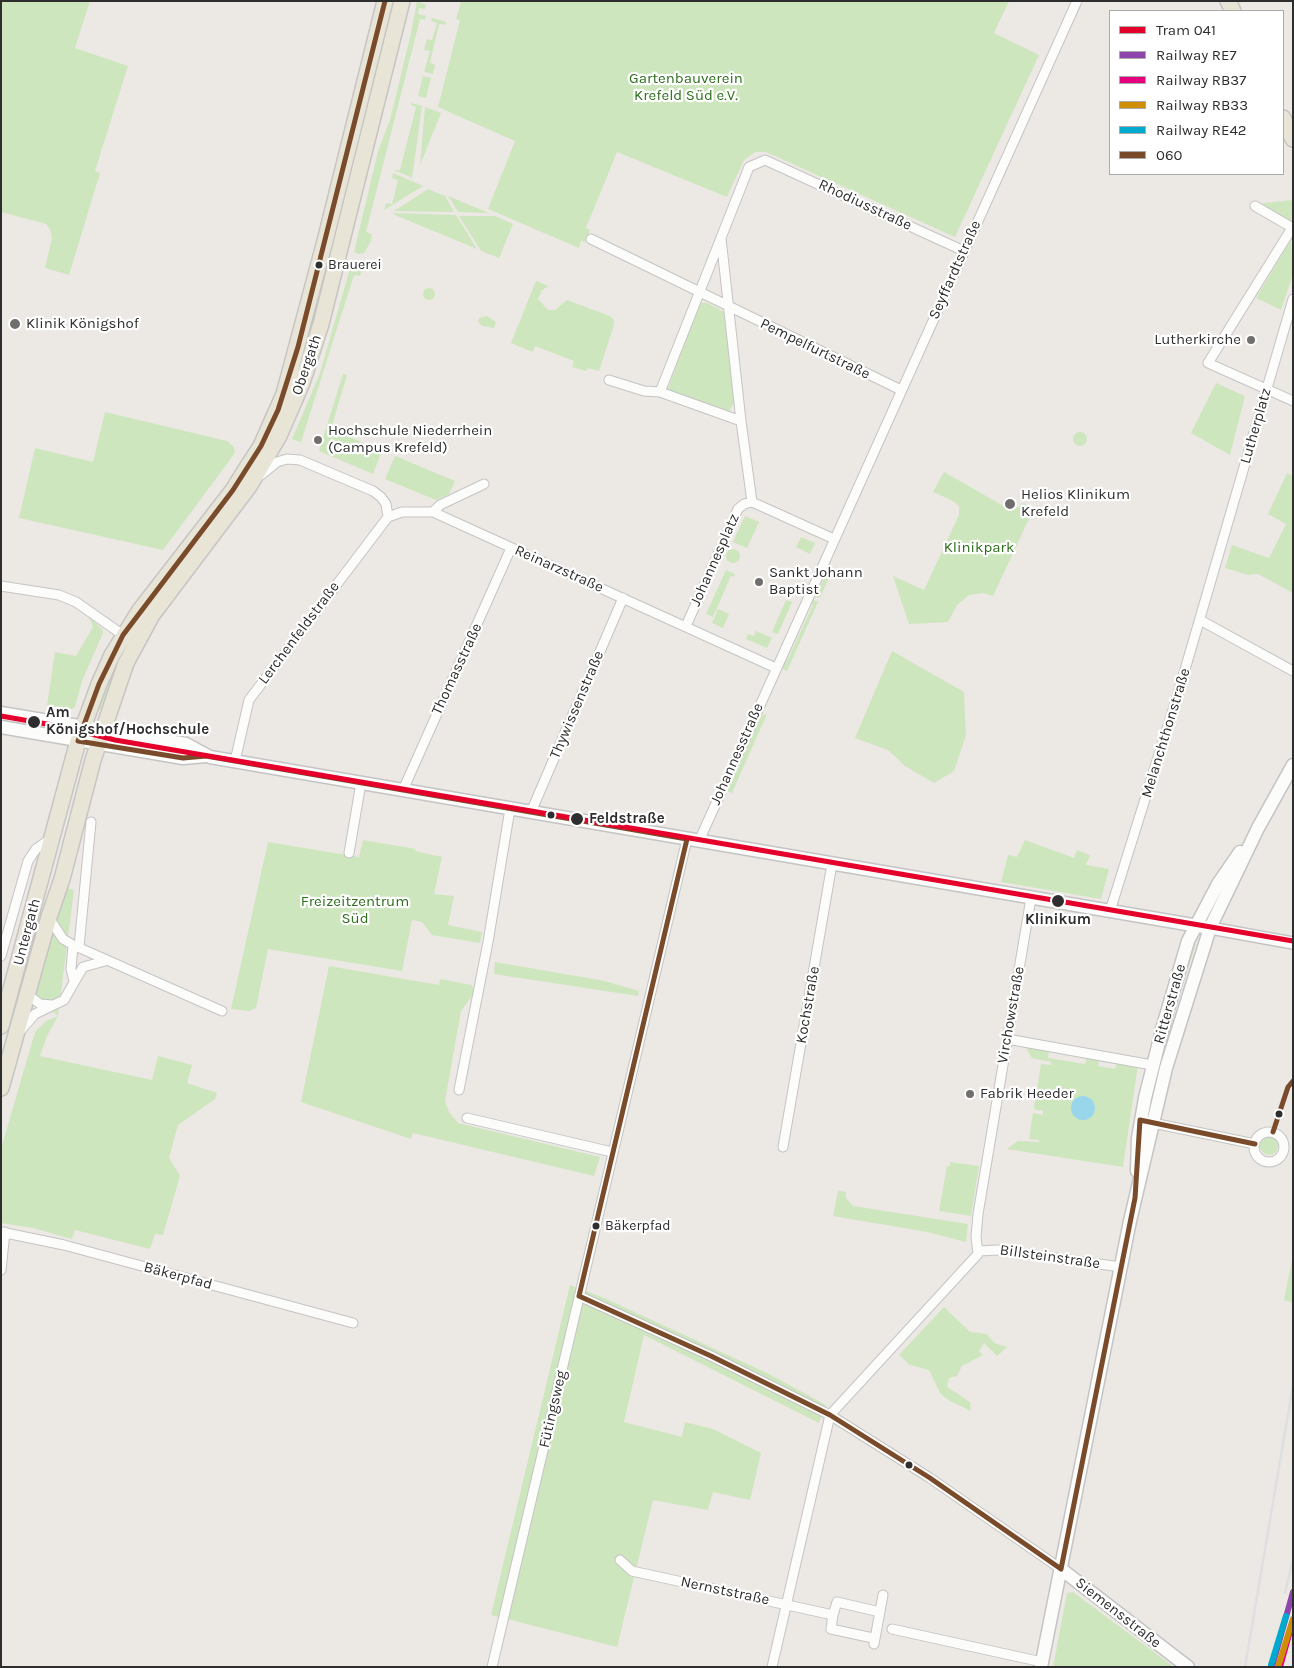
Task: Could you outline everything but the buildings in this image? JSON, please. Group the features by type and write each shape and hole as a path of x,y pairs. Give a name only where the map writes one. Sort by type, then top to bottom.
{"main road":[{"name":"Obergath","path":"78,741 98,684 123,635 232,490 261,446 278,410 305,318 385,1"},
{"name":"Obergath","path":"98,744 126,662 138,638 250,485 291,411 313,352 398,2"},
{"path":"1284,120 1293,139"},
{"path":"1,713 186,744 206,756"},
{"path":"1,727 183,758 206,756 1210,928"},
{"name":"Untergath","path":"1,1026 78,741"},
{"name":"Untergath","path":"1,1088 49,917 62,879 98,744"},
{"name":"Ritterstraße","path":"1146,1122 1210,928 1258,828 1293,764"},
{"name":"Ritterstraße","path":"1041,1665 1135,1198 1152,1064 1195,926 1218,884 1258,828"},
{"path":"21,955 19,974 27,994"},
{"name":"Siemensstraße","path":"1061,1569 1188,1667"}],"street":[{"name":"Seyffardtstraße","path":"834,539 1077,1"},
{"name":"Rhodiusstraße","path":"721,236 749,167 765,160 964,251"},
{"path":"1255,206 1292,228 1208,362 1293,401"},
{"path":"660,392 721,236"},
{"path":"721,236 741,421 752,502"},
{"name":"Pempelfurtstraße","path":"591,239 901,390"},
{"name":"Lutherplatz","path":"1219,554 1293,298"},
{"path":"609,380 644,391 660,392 741,421"},
{"path":"250,485 277,462 287,459 300,460 374,491 386,504 388,517"},
{"path":"433,512 440,505 484,484"},
{"name":"Johannesplatz","path":"686,626 738,509 744,504 752,502 834,539"},
{"name":"Reinarzstraße","path":"388,517 402,512 433,512 686,626"},
{"name":"Lerchenfeldstraße","path":"235,761 249,700 388,517"},
{"path":"686,626 776,668 834,539"},
{"name":"Thomasstraße","path":"403,790 511,548"},
{"name":"Melanchthonstraße","path":"1110,911 1219,554"},
{"path":"1,586 58,595 76,602 123,635"},
{"name":"Thywissenstraße","path":"531,812 624,598"},
{"path":"1200,620 1293,670"},
{"name":"Johannesstraße","path":"693,840 776,668"},
{"path":"349,853 362,783"},
{"path":"459,1090 488,942 510,808"},
{"path":"74,981 71,969 76,946 91,822"},
{"name":"Untergath","path":"2,954 28,860 36,849 52,838"},
{"name":"Fütingsweg","path":"492,1667 612,1152 693,840"},
{"name":"Kochstraße","path":"783,1147 832,864"},
{"name":"Virchowstraße","path":"978,1251 977,1224 1030,898"},
{"name":"Untergath","path":"49,917 63,938 76,946 105,961 222,1011"},
{"path":"1210,928 1293,943"},
{"name":"Untergath","path":"13,1043 25,1023 35,1014 64,1000 83,967 105,961"},
{"path":"27,994 40,1004 52,1005"},
{"path":"1007,1039 1152,1064"},
{"path":"467,1118 612,1152"},
{"path":"1146,1122 1255,1144"},
{"path":"1,1270 3,1232"},
{"name":"Bäkerpfad","path":"3,1232 64,1245 353,1324"},
{"name":"Billsteinstraße","path":"978,1251 997,1250 1120,1267"},
{"path":"772,1667 830,1415 963,1273 975,1259 978,1251"},
{"name":"Siemensstraße","path":"579,1296 711,1356 830,1415 930,1478 1061,1569"},
{"name":"Nernststraße","path":"620,1560 632,1571 833,1615"},
{"path":"880,1612 837,1602 831,1629 873,1641 880,1612 883,1595"},
{"path":"892,1629 1041,1665"}],"green space":[{"path":"1,1 90,1 75,48 128,66 95,171 100,173 69,275 45,268 52,238 50,229 46,224 1,212"},
{"path":"417,1 426,5 425,9 419,8 418,14 426,16 425,20 420,19 366,232 372,234 371,241 364,253 359,254 354,252 378,151 390,120"},
{"name":"Gartenbauverein Krefeld Süd e.V.","path":"461,1 1009,1 994,33 1039,55 955,237 766,152 755,152 744,160 727,197 617,152 586,228 590,230 585,242 581,241 579,248 488,209 515,141 438,107 460,20 456,19"},
{"path":"432,18 446,22 446,25 439,24 430,63 435,65 433,74 424,72 430,51 424,50 427,39 432,40 437,23 431,21"},
{"path":"423,76 431,78 426,98 418,96"},
{"path":"412,103 422,106 412,178 394,170 400,170 416,107 411,105"},
{"path":"425,107 441,113 420,165"},
{"path":"393,173 423,186 384,210 386,203 392,204 398,180 392,178"},
{"path":"348,178 337,238 309,350 270,438"},
{"path":"428,189 445,196 454,212 394,211"},
{"path":"448,196 489,213 458,212"},
{"path":"1293,200 1293,224 1261,206 1263,203"},
{"path":"393,213 456,215 477,249 395,215"},
{"path":"459,216 495,216 513,224 499,258 481,251"},
{"path":"1291,240 1293,274 1281,310 1256,298"},
{"path":"353,263 363,267 360,276 354,275 301,442 292,439 320,373"},
{"path":"536,281 549,286 542,290 538,299 548,310 555,310 567,300 610,316 614,320 599,371 588,368 586,371 572,367 574,361 535,346 533,352 511,343"},
{"path":"429,288 435,294 429,300 423,294"},
{"path":"707,303 724,312 734,403 729,411 724,412 671,393 668,389 699,305"},
{"path":"487,316 496,322 494,328 482,326 478,322 479,318"},
{"path":"343,374 347,375 331,429 382,451 373,474 319,451"},
{"path":"1216,383 1245,396 1230,455 1191,433"},
{"path":"105,412 227,441 234,447 235,453 163,550 19,518 35,448 93,462"},
{"path":"1080,432 1085,434 1087,439 1085,444 1080,446 1075,444 1073,439 1075,434"},
{"path":"395,456 455,481 449,494 436,500 385,479"},
{"name":"Klinikpark","path":"944,472 1007,508 1019,507 1023,503 1034,508 993,596 983,593 969,595 957,605 948,622 909,624 893,576 924,590 959,515 959,506 933,492"},
{"path":"1287,473 1293,476 1293,593 1258,574 1248,575 1225,568 1232,545 1269,558 1286,524 1268,514"},
{"path":"745,516 759,522 747,548 733,542"},
{"path":"801,537 815,543 810,554 796,547"},
{"path":"733,549 738,551 740,556 738,561 733,563 728,561 726,556 728,551"},
{"path":"726,570 735,574 734,577 731,576 713,617 706,614"},
{"path":"828,570 832,571 820,598 813,596 815,591 818,591"},
{"path":"812,599 818,602 787,671 780,668 783,661 787,661 813,605 810,603"},
{"path":"786,600 792,602 778,634 772,632"},
{"path":"718,609 729,614 723,628 712,623"},
{"path":"89,617 102,629 103,633 82,681 75,707 69,710 47,706 55,652 76,656 93,627"},
{"path":"756,631 772,638 767,648 746,639 748,634 754,636"},
{"path":"132,634 100,710 97,709 108,681"},
{"path":"892,651 964,692 966,735 954,771 934,783 905,766 888,750 855,738"},
{"path":"767,714 732,793 727,791 760,716"},
{"name":"Freizeitzentrum Süd","path":"363,840 416,849 415,851 442,857 434,894 454,896 448,925 482,932 480,943 432,935 422,922 412,920 402,971 268,949 256,1008 249,1011 231,1009 268,842 359,857"},
{"path":"1025,840 1074,858 1077,850 1090,855 1086,865 1109,869 1101,899 1001,882 1008,855 1017,857"},
{"path":"64,887 74,890 58,1016 32,992"},
{"path":"1192,944 1196,944 1176,1006 1156,1096 1152,1095 1173,1005"},
{"path":"495,962 605,981 639,991 638,996 494,974"},
{"path":"329,966 439,985 440,979 472,985 474,993 461,1011 445,1101 449,1112 458,1123 600,1157 594,1176 413,1133 411,1139 301,1102"},
{"path":"58,1016 47,1036 40,1056 152,1080 158,1056 192,1065 187,1083 217,1093 215,1099 178,1125 169,1158 180,1176 163,1235 155,1234 150,1249 75,1230 72,1239 33,1228 1,1223 1,1149 35,1032 46,1021"},
{"path":"1025,1046 1049,1051 1048,1058 1085,1064 1087,1057 1099,1059 1098,1066 1115,1069 1117,1062 1138,1065 1123,1167 1007,1149 1018,1141 1039,1142 1039,1140 1029,1139 1033,1113 1043,1115 1043,1111 1034,1109 1036,1093 1046,1095 1047,1090 1037,1089 1041,1064 1051,1065 1051,1062 1032,1058"},
{"path":"1269,1137 1275,1140 1278,1146 1275,1152 1269,1155 1263,1152 1260,1146 1263,1140"},
{"path":"950,1162 979,1166 971,1216 939,1211 947,1166 950,1166"},
{"path":"838,1191 846,1192 846,1198 853,1206 968,1224 966,1242 927,1232 833,1216"},
{"path":"1293,1255 1293,1303 1284,1300"},
{"path":"570,1285 604,1298 769,1374 826,1405 819,1423 644,1335 624,1422 682,1437 685,1422 713,1429 761,1453 750,1500 713,1492 708,1510 653,1500 617,1647 491,1615"},
{"path":"944,1307 970,1332 987,1334 994,1343 1007,1347 997,1356 984,1343 979,1351 983,1355 962,1366 957,1376 949,1378 947,1387 970,1402 971,1411 948,1400 940,1393 929,1370 910,1365 899,1355"},
{"path":"1073,1592 1174,1667 1053,1667 1067,1593"}],"water":[{"path":"1083,1096 1088,1097 1094,1103 1094,1113 1088,1119 1083,1120 1078,1119 1072,1113 1071,1108 1072,1103 1078,1097"}],"railway":[{"path":"1245,1667 1293,1385"},
{"path":"1285,1593 1293,1559"}],"tram line":[{"name":"041","path":"1,716 64,727 115,740 1293,941"}],"rail line":[{"name":"RE7","path":"1272,1667 1293,1592"},
{"name":"RE42","path":"1271,1665 1286,1616"},
{"name":"RB33","path":"1278,1667 1293,1619"},
{"name":"RB37","path":"1280,1667 1293,1620"}],"transit line":[{"name":"060","path":"385,1 298,347 278,410 261,446 233,490 123,635 99,684 78,741 183,758 206,756 687,839"},
{"name":"060","path":"579,1296 687,839"},
{"name":"060","path":"1273,1132 1288,1087 1293,1081"},
{"name":"060","path":"1061,1569 1135,1198 1140,1120 1255,1144"},
{"name":"060","path":"579,1296 711,1356 830,1415 930,1478 1061,1569"}],"place":[{"name":"Brauerei","path":"319,265"},
{"name":"Klinik Königshof","path":"15,324"},
{"name":"Lutherkirche","path":"1251,340"},
{"name":"Hochschule Niederrhein (Campus Krefeld)","path":"318,440"},
{"name":"Helios Klinikum Krefeld","path":"1010,504"},
{"name":"Sankt Johann Baptist","path":"759,582"},
{"name":"Am Königshof/Hochschule","path":"34,722"},
{"name":"Feldstraße","path":"577,819"},
{"name":"Klinikum","path":"1058,901"},
{"name":"Fabrik Heeder","path":"970,1094"},
{"name":"Bäkerpfad","path":"596,1226"}]}
